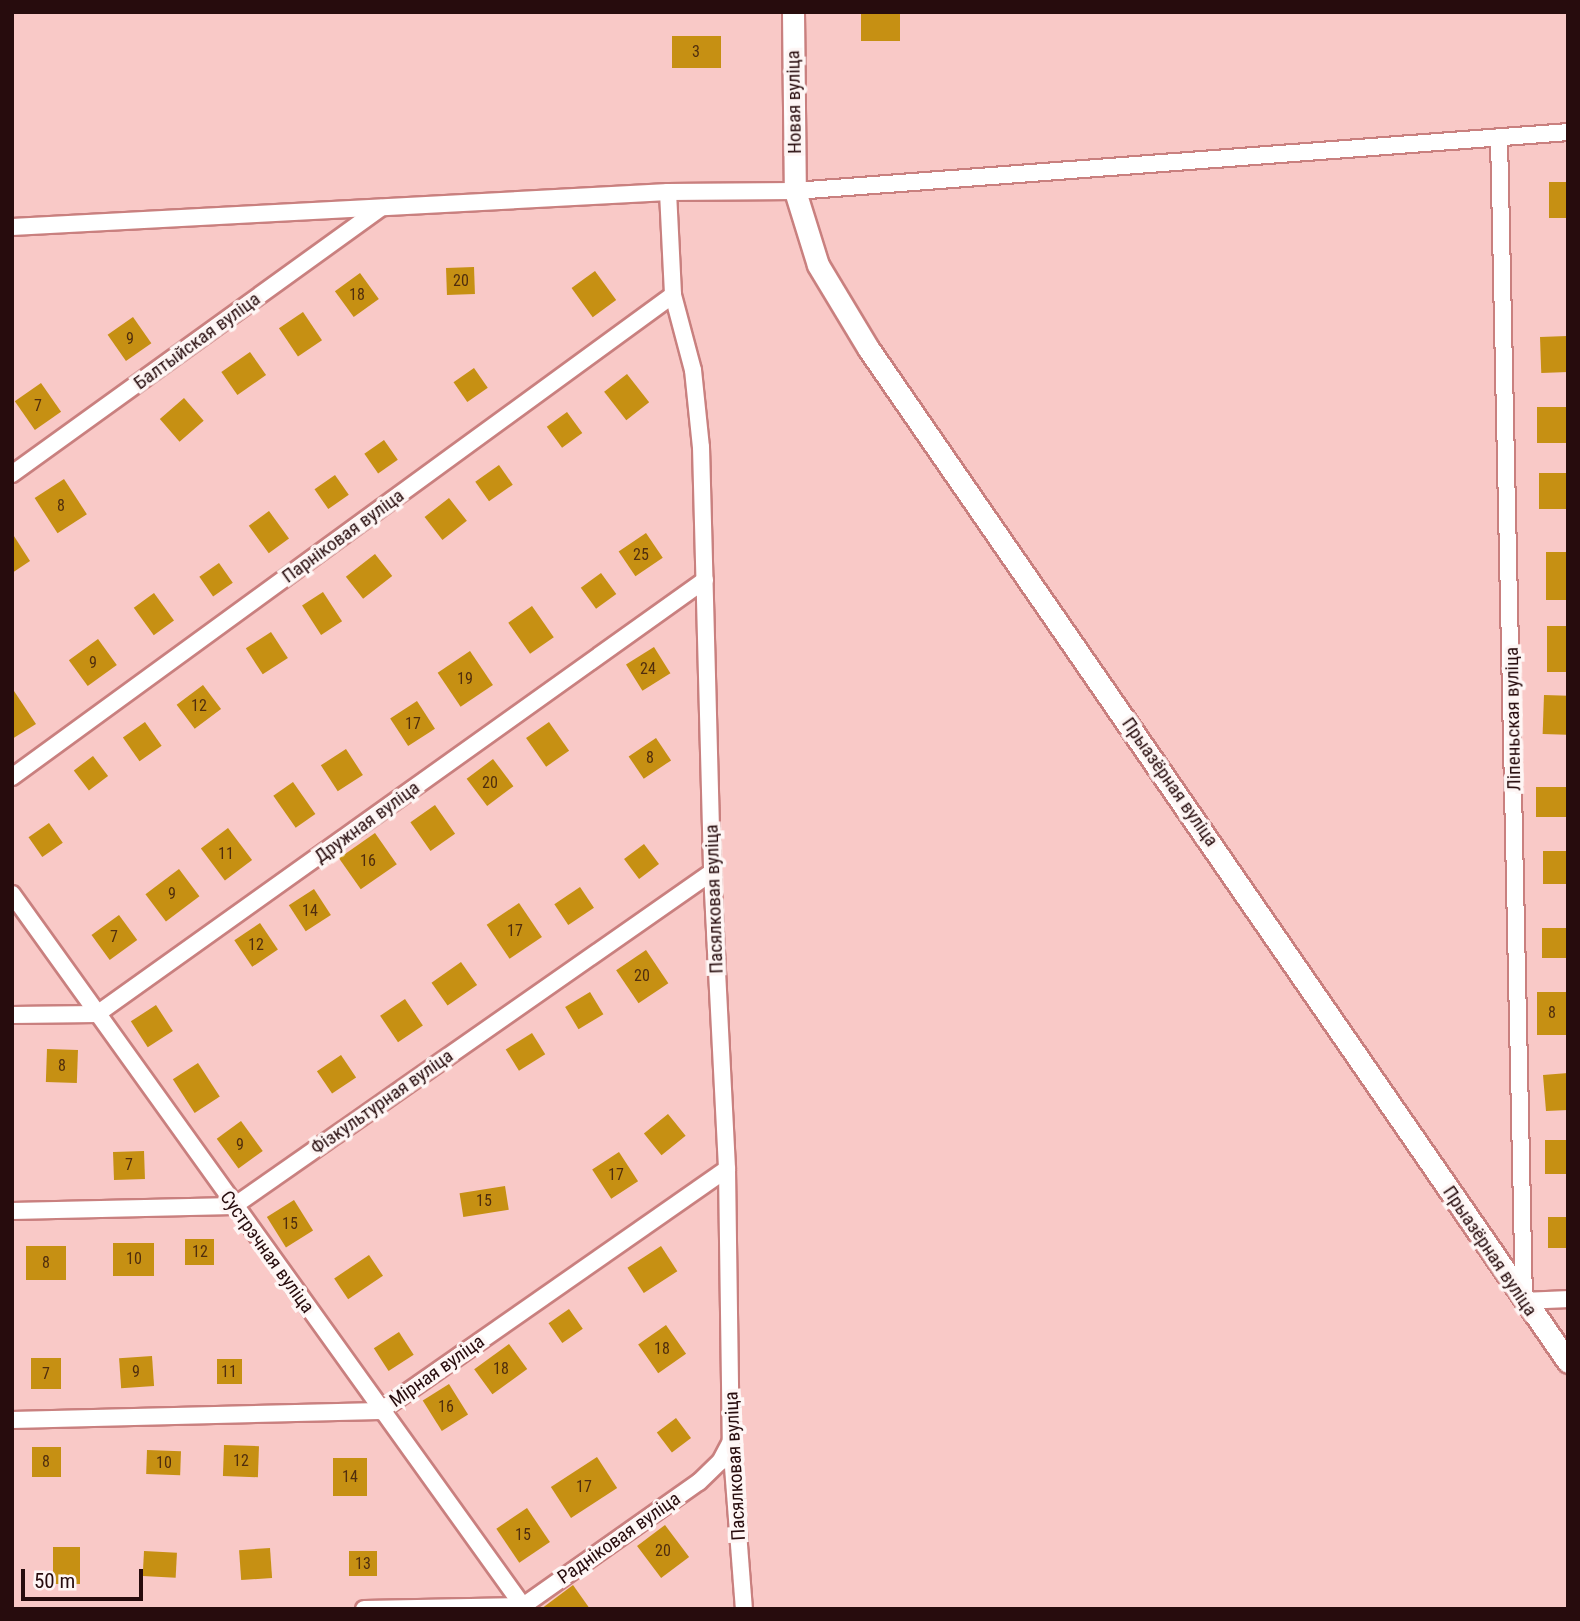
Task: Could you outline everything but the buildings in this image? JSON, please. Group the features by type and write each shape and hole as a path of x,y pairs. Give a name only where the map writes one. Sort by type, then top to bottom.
{"street":[{"name":"Новая вуліца","path":"793,12 795,191"},
{"path":"12,227 668,192 795,191 1568,132"},
{"name":"Ліпеньская вуліца","path":"1499,137 1524,1301"},
{"name":"Прыазёрная вуліца","path":"795,191 818,265 867,348 1568,1363"},
{"name":"Пасялковая вуліца","path":"668,192 673,295 693,370 705,580 712,872 727,1169 731,1441 744,1609"},
{"name":"Балтыйская вуліца","path":"12,474 381,208"},
{"name":"Парніковая вуліца","path":"12,777 673,295"},
{"name":"Дружная вуліца","path":"97,1014 705,580"},
{"name":"Фізкультурная вуліца","path":"234,1206 712,872"},
{"name":"Сустрэчная вуліца","path":"12,894 524,1607"},
{"path":"12,1015 97,1014"},
{"name":"Мірная вуліца","path":"12,1420 380,1410 727,1169"},
{"path":"12,1211 234,1206"},
{"path":"1524,1301 1568,1298"},
{"name":"Радніковая вуліца","path":"524,1607 699,1482 720,1462 731,1441"},
{"path":"363,1609 524,1607"}]}
